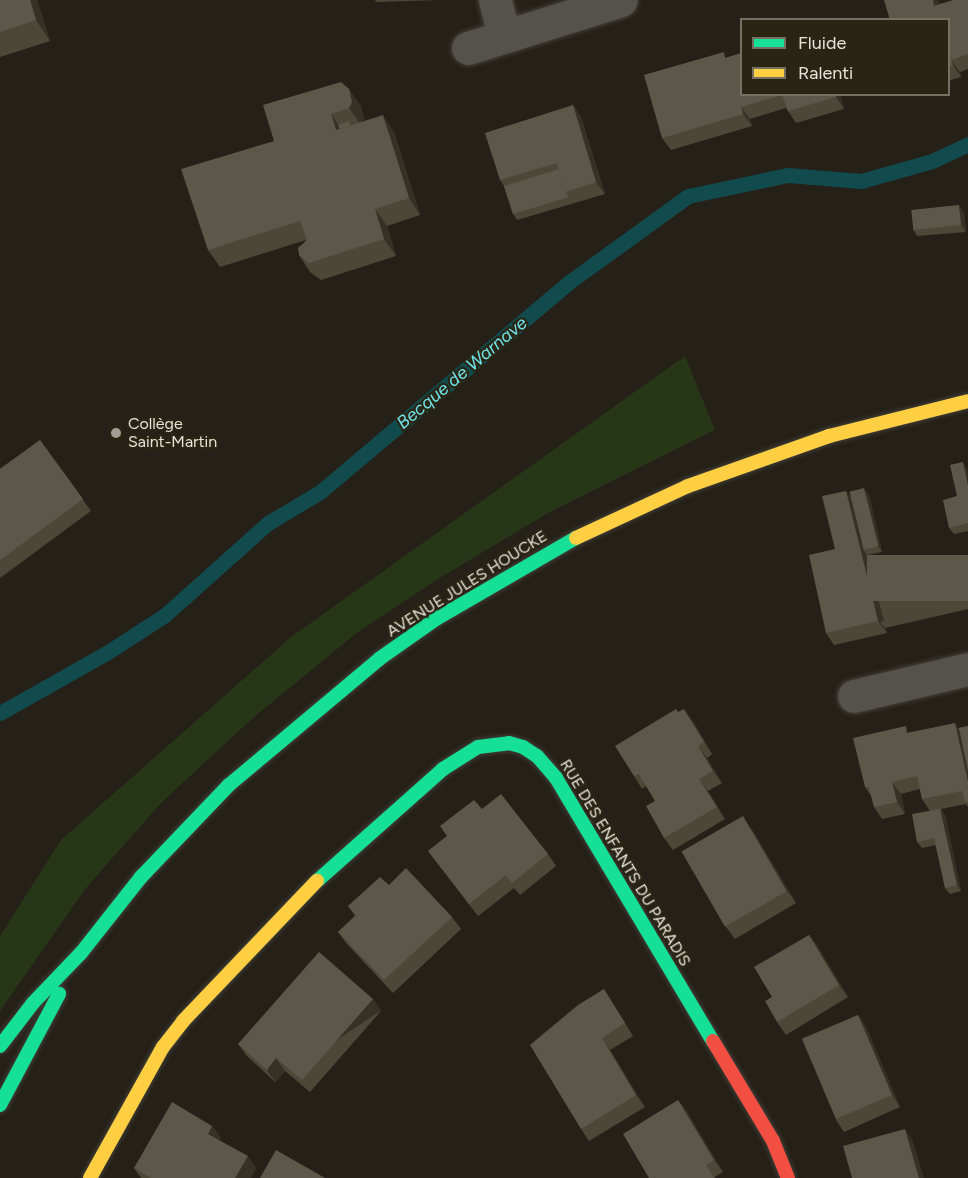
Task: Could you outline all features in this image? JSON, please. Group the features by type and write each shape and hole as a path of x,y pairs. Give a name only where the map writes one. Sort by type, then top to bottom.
{"main road":[{"name":"AVENUE JULES HOUCKE","path":"0,1046 33,1003 81,952 141,877 173,842 273,744 379,659 496,581 556,548 688,486 829,436 968,401"},
{"name":"RUE DES ENFANTS DU PARADIS","path":"90,1178 163,1047 183,1021 286,911 347,852 443,769 478,747 509,743 523,747 537,756 556,778 772,1141 788,1178"},
{"name":"AVENUE JULES HOUCKE","path":"0,1105 81,952"}],"street":[{"path":"495,0 504,36"},
{"path":"468,48 621,0"},
{"path":"854,696 968,669"}],"green space":[{"path":"685,356 715,430 548,513 438,579 358,632 254,717 161,803 86,888 0,1011 0,936 61,840 291,637"}],"building":[{"path":"0,0 30,0 36,20 0,32"},
{"path":"884,0 933,0 934,6 953,0 968,0 968,54 951,60 953,65 950,66 950,18 889,18"},
{"path":"724,52 725,58 740,53 740,96 779,96 741,107 743,114 662,138 644,75"},
{"path":"341,82 349,89 352,102 349,108 331,114 336,130 383,115 409,198 375,209 384,239 309,263 299,255 298,248 307,240 300,221 208,250 181,169 274,141 263,105"},
{"path":"782,96 836,97 788,111"},
{"path":"573,105 596,182 565,192 557,163 500,180 485,133"},
{"path":"349,121 350,126 340,129 338,125"},
{"path":"559,169 565,192 569,197 513,214 504,186"},
{"path":"959,205 961,225 913,230 911,210"},
{"path":"40,440 83,499 0,560 0,469"},
{"path":"963,462 968,485 968,523 949,528 943,500 957,496 950,465"},
{"path":"864,488 879,546 864,550 849,492"},
{"path":"846,491 878,621 826,633 809,555 835,549 822,496"},
{"path":"867,555 968,555 968,601 867,601"},
{"path":"676,709 678,712 684,709 704,742 698,746 713,771 699,779 717,807 664,838 646,806 655,801 639,774 634,776 615,746"},
{"path":"955,723 968,782 968,802 965,802 962,791 922,799 917,776 892,782 897,802 874,807 869,787 865,787 853,738 906,726 907,733"},
{"path":"968,726 968,771 959,728"},
{"path":"501,794 548,854 512,883 506,875 469,904 428,851 447,836 440,826 474,800 482,809"},
{"path":"940,809 957,885 945,888 934,838 917,842 912,814"},
{"path":"743,816 786,891 725,927 682,851"},
{"path":"406,868 452,917 384,980 338,932 356,915 348,906 380,877 389,885"},
{"path":"809,935 839,985 777,1022 765,1001 772,997 754,967"},
{"path":"319,952 373,999 302,1080 276,1058 267,1070 238,1044"},
{"path":"604,989 625,1023 602,1038 636,1095 581,1129 530,1045 578,1005"},
{"path":"858,1015 892,1095 836,1119 802,1039"},
{"path":"678,1100 714,1160 706,1165 714,1178 649,1178 623,1134"},
{"path":"172,1102 212,1126 208,1134 248,1156 235,1178 151,1178 134,1168"},
{"path":"905,1129 919,1178 852,1178 843,1146"},
{"path":"276,1150 325,1178 260,1178"}],"waterway":[{"name":"Becque de Warnave","path":"0,713 108,652 165,615 268,523 320,492 572,280 688,196 788,175 861,181 932,161 968,144"}],"traffic: fast":[{"path":"0,1046 33,1003 81,953 141,877 229,785 379,659 436,619 576,538"},
{"path":"317,881 443,769 478,747 509,743 523,747 537,756 556,778 713,1041"},
{"path":"0,1105 59,994"}],"traffic: slow":[{"path":"576,538 688,486 829,436 968,401"},
{"path":"90,1178 163,1047 183,1021 317,881"}],"traffic: jam":[{"path":"713,1041 773,1141 788,1178"}],"place":[{"name":"Collège Saint-Martin","path":"116,433"}]}
